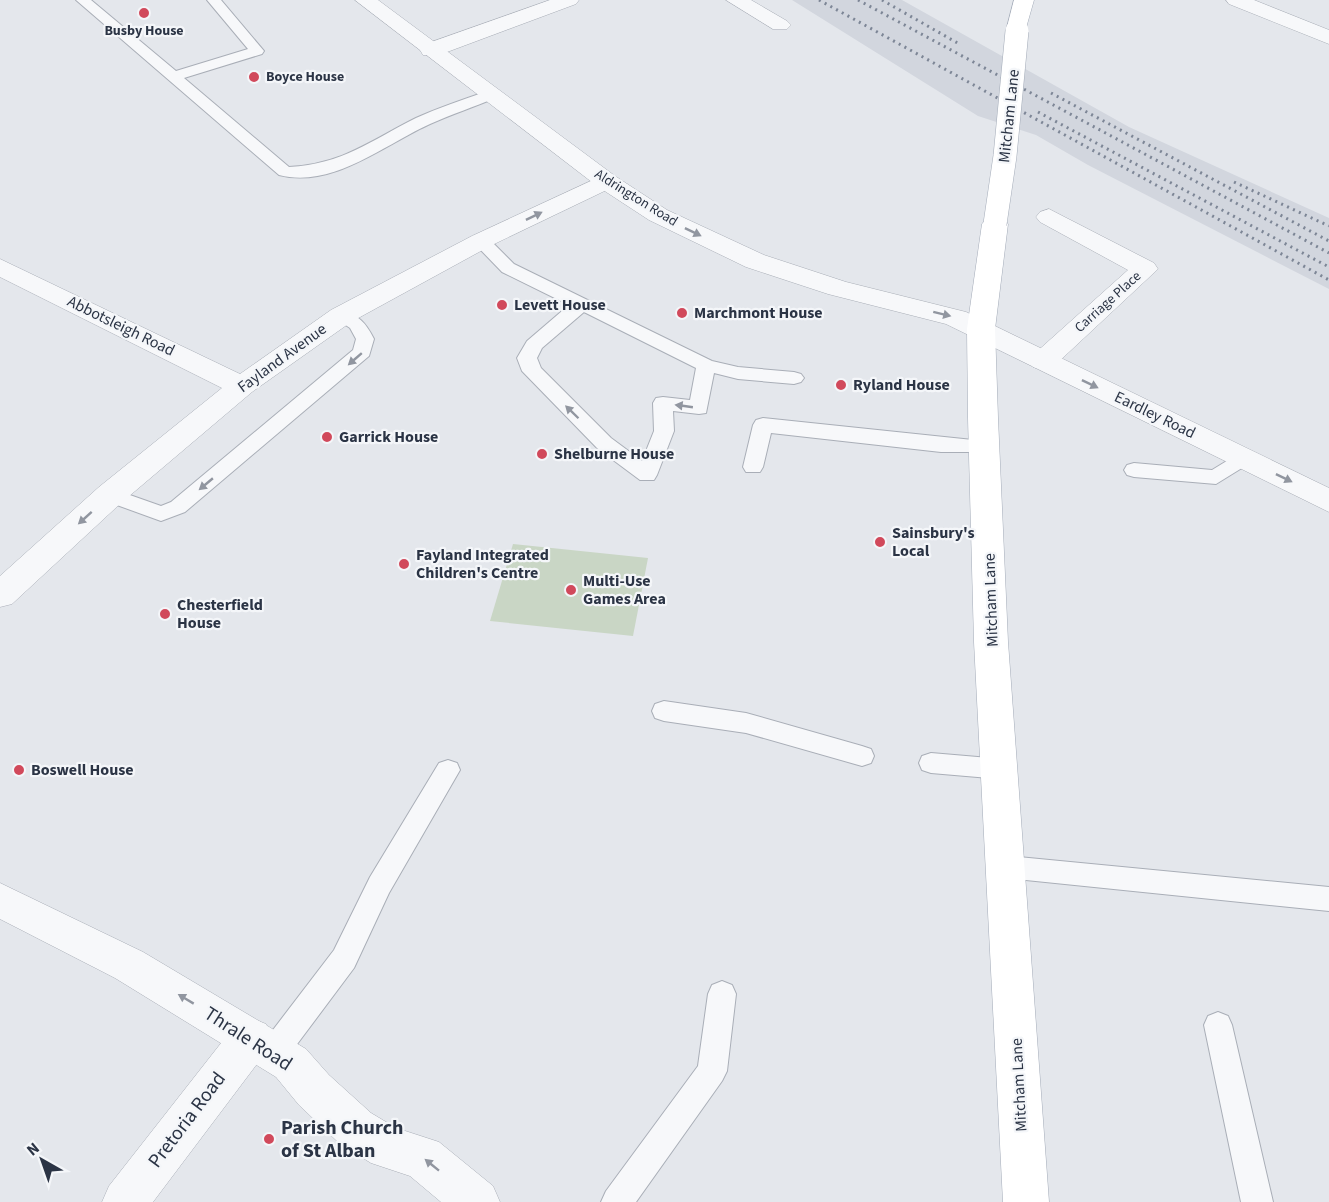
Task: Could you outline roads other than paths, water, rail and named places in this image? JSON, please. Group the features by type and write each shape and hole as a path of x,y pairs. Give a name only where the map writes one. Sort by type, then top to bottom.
{"main road":[{"name":"Mitcham Lane","path":"1024,0 1017,31 1005,156 981,329 991,642 1001,769 1026,1202"}],"street":[{"name":"Aldrington Road","path":"365,0 606,182 658,215 755,261 837,288 956,318 981,329"},
{"path":"431,50 569,0"},
{"path":"736,0 780,25"},
{"path":"1236,0 1329,38"},
{"name":"Fayland Avenue","path":"0,595 110,495 242,386 341,316 481,242 606,182"},
{"name":"Carriage Place","path":"1043,361 1145,269 1049,217"},
{"name":"Abbotsleigh Road","path":"0,267 242,386"},
{"name":"Eardley Road","path":"981,329 1329,501"},
{"name":"Thrale Road","path":"0,900 129,965 291,1063 314,1090 355,1128 387,1147 423,1158 477,1202"},
{"name":"Pretoria Road","path":"125,1202 262,1045"}],"lane":[{"path":"83,0 285,172 319,170 328,167 365,153 423,121 490,95"},
{"path":"173,77 257,51 214,0"},
{"path":"481,242 508,268 706,365 738,373 794,378"},
{"path":"582,304 534,345 527,358 532,371 596,436 647,475 664,431 663,403 699,408 706,365"},
{"path":"110,495 161,514 178,507 362,352 365,339 357,324 341,316"},
{"path":"753,467 764,425 941,445 985,447"},
{"path":"1134,470 1216,477 1243,458"},
{"path":"664,711 746,723 862,756"},
{"path":"931,763 1001,769"},
{"path":"262,1045 344,959 379,885 447,770"},
{"path":"1007,867 1329,899"},
{"path":"617,1202 712,1071 722,994"},
{"path":"1218,1025 1257,1202"}],"railway":[{"path":"819,0 1329,280"},
{"path":"858,0 1329,253"},
{"path":"882,0 961,45"},
{"path":"1051,93 1329,241"},
{"path":"1038,112 1329,267"},
{"path":"1234,182 1329,226"}],"place":[{"name":"Busby House","path":"144,13"},
{"name":"Boyce House","path":"254,77"},
{"name":"Levett House","path":"502,305"},
{"name":"Marchmont House","path":"682,313"},
{"name":"Ryland House","path":"841,385"},
{"name":"Garrick House","path":"327,437"},
{"name":"Shelburne House","path":"542,454"},
{"name":"Sainsbury's Local","path":"880,542"},
{"name":"Fayland Integrated Children's Centre","path":"404,564"},
{"name":"Multi-Use Games Area","path":"571,590"},
{"name":"Chesterfield House","path":"165,614"},
{"name":"Boswell House","path":"19,770"},
{"name":"Parish Church of St Alban","path":"269,1139"}]}
